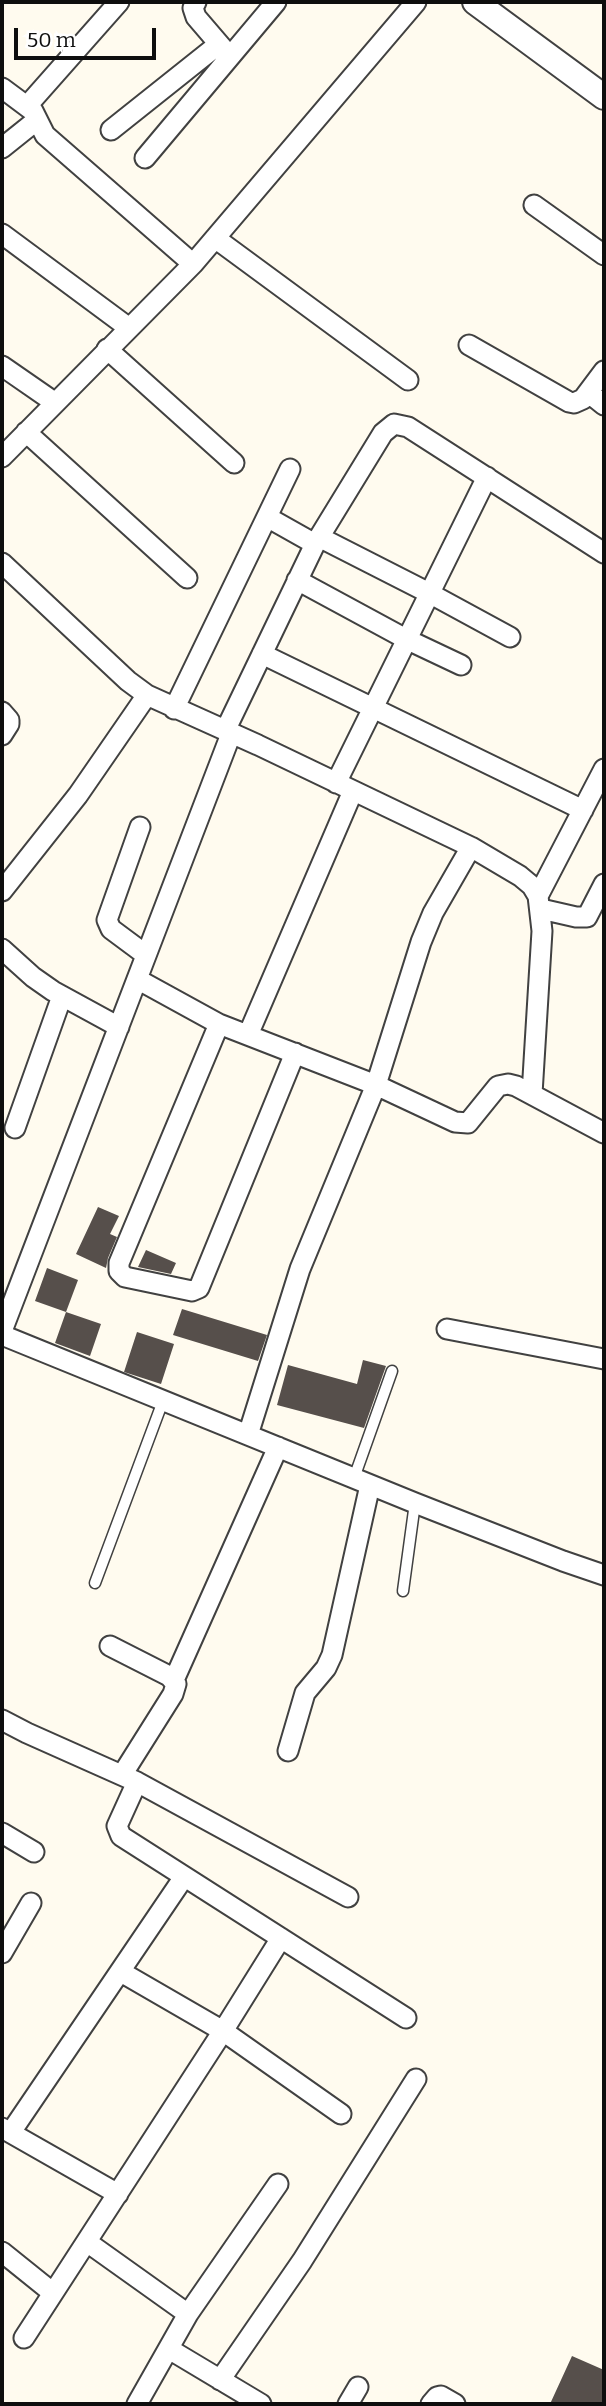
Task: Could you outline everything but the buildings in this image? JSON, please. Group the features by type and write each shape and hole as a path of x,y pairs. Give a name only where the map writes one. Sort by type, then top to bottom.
{"street":[{"path":"2,148 119,2"},
{"path":"196,2 193,12 224,50"},
{"path":"111,130 224,50 275,2"},
{"path":"2,457 193,264 416,2"},
{"path":"475,2 604,97"},
{"path":"145,158 224,50"},
{"path":"2,88 32,113 45,135 193,264"},
{"path":"534,205 604,255"},
{"path":"2,234 129,328"},
{"path":"215,237 408,380"},
{"path":"469,345 569,402 596,399 604,371"},
{"path":"107,349 234,463"},
{"path":"2,366 54,402"},
{"path":"604,553 408,426 394,424 383,433 317,541 262,653 228,732 2,1333 362,1482 563,1561 604,1574"},
{"path":"26,432 187,578"},
{"path":"174,709 289,469"},
{"path":"248,1035 344,787 372,706 487,477"},
{"path":"267,517 429,593 510,637"},
{"path":"2,563 128,681 147,695 471,847 532,886 540,902 542,931 532,1094"},
{"path":"297,580 406,639 461,665"},
{"path":"262,653 583,810"},
{"path":"2,891 78,795 147,695"},
{"path":"2,712 9,724 2,735"},
{"path":"540,902 604,769"},
{"path":"140,827 107,920 116,933 146,956"},
{"path":"248,1435 300,1269 376,1085 428,925 471,847"},
{"path":"540,902 576,917 587,917 604,884"},
{"path":"2,949 33,977 118,1027"},
{"path":"137,979 219,1024 376,1085 455,1122 464,1124 472,1119 492,1092 503,1084 516,1086 604,1133"},
{"path":"15,1128 62,996"},
{"path":"219,1024 119,1263 118,1271 125,1277 192,1291 199,1288 295,1053"},
{"path":"447,1329 604,1359"},
{"path":"278,1447 174,1680 176,1688 130,1778 117,1826 118,1832 406,2018"},
{"path":"288,1751 305,1693 326,1668 332,1654 362,1482"},
{"path":"110,1646 174,1680"},
{"path":"2,1720 130,1778 348,1896"},
{"path":"2,1833 34,1852"},
{"path":"118,2194 6,2130 121,1972 184,1877"},
{"path":"2,1953 32,1903"},
{"path":"24,2338 281,1938"},
{"path":"121,1972 223,2031 341,2114"},
{"path":"220,2380 302,2261 416,2079"},
{"path":"137,2404 188,2314 278,2184"},
{"path":"87,2242 188,2314"},
{"path":"2,2252 53,2293"},
{"path":"169,2349 252,2402"},
{"path":"430,2404 439,2396 455,2404"}],"lane":[{"path":"362,1482 391,1371"},
{"path":"95,1583 163,1401"},
{"path":"403,1591 415,1503"}]}
